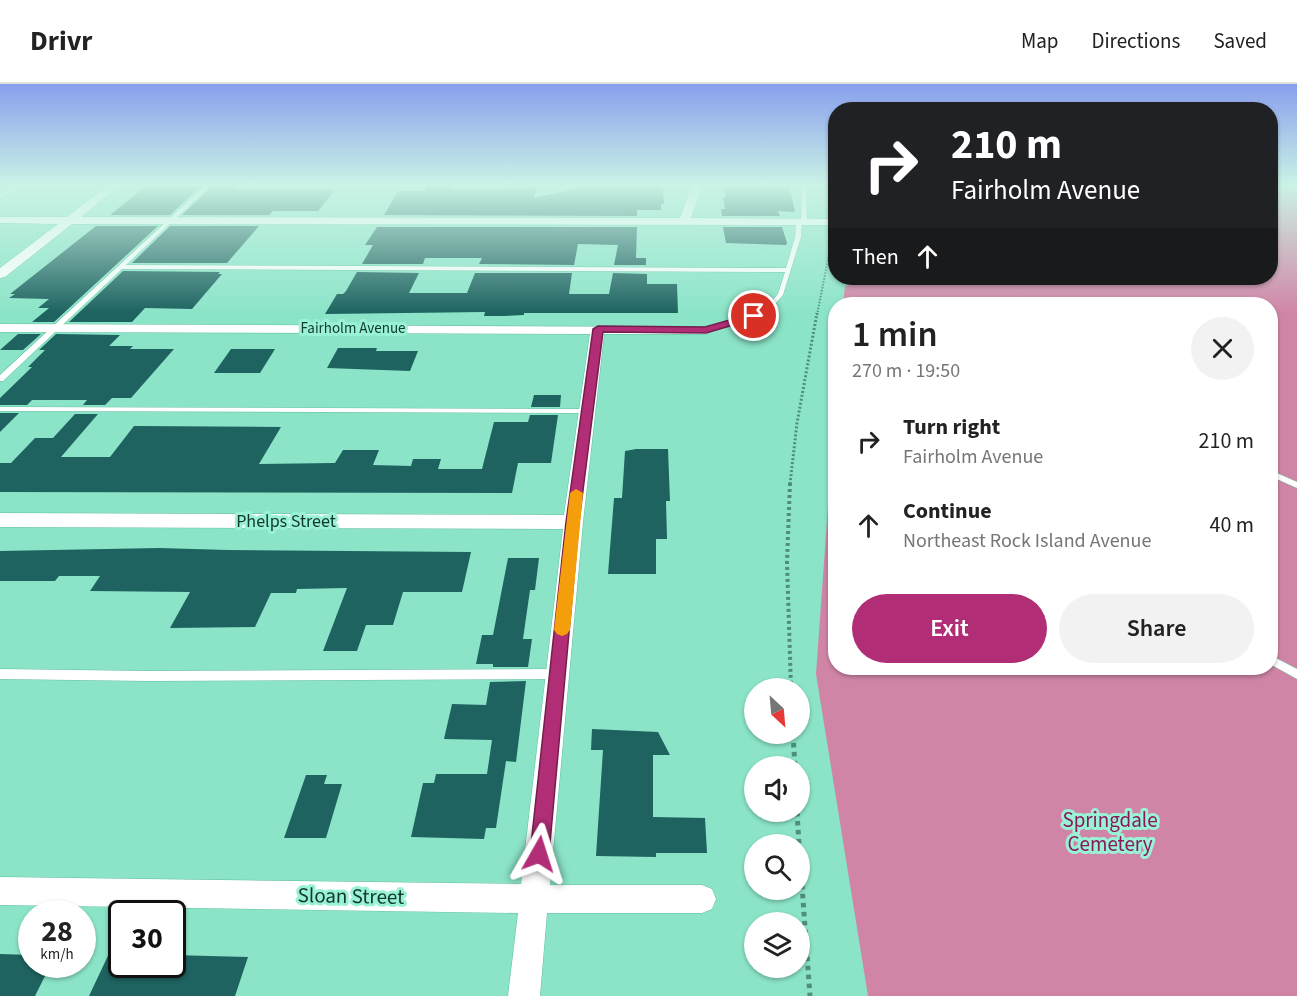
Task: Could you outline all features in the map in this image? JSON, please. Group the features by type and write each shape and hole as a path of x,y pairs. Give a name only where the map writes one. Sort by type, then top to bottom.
{"street":[{"path":"0,274 60,228"},
{"name":"Fairholm Avenue","path":"0,328 706,330"},
{"path":"524,996 573,522 598,329"},
{"name":"Phelps Street","path":"0,520 573,522"},
{"name":"Sloan Street","path":"0,891 535,899 702,899"}],"lane":[{"path":"0,379 163,228"},
{"path":"706,330 766,311 781,294 800,228"},
{"path":"121,267 787,270"},
{"path":"0,409 587,411"},
{"path":"1278,477 1297,485"},
{"path":"1278,663 1297,674"},
{"path":"0,674 417,676 558,674"}],"path":[{"path":"791,678 788,573 790,487 797,419 828,260"},
{"path":"803,900 810,996"}],"green space":[{"name":"Springdale Cemetery","path":"1278,228 1297,228 1297,996 868,996 816,674 828,507 828,675 1278,675 1278,297 844,297 845,286 1278,285"}],"building":[{"path":"94,228 156,228 54,322 32,322 49,308 38,308 49,299 9,298 15,294 10,294"},
{"path":"168,228 258,228 227,263 132,263"},
{"path":"377,228 637,228 636,258 646,258 646,265 614,265 618,245 578,244 574,265 479,264 482,258 425,258 423,264 362,264 373,245 365,245"},
{"path":"723,228 782,228 787,243 786,245 726,243"},
{"path":"123,271 220,272 218,274 222,274 192,309 145,308 132,322 69,322"},
{"path":"357,272 419,273 409,293 467,293 475,273 572,273 569,294 609,294 613,273 647,274 647,284 677,284 678,313 524,313 524,315 504,316 484,316 485,312 325,314 337,294 343,294 346,291"},
{"path":"18,334 41,334 23,350 0,350"},
{"path":"56,334 120,335 109,346 133,346 130,349 174,349 131,398 112,398 105,405 83,405 87,400 32,400 27,405 0,405 0,398 32,367 28,367 45,350 39,350"},
{"path":"338,348 418,351 410,371 327,368"},
{"path":"231,349 275,349 260,373 214,373"},
{"path":"534,395 561,395 560,407 531,407"},
{"path":"0,413 19,413 0,432"},
{"path":"75,414 98,414 61,457 110,457 134,426 281,427 259,464 335,463 343,450 379,450 373,465 411,466 413,459 441,459 438,469 482,469 494,422 528,422 530,415 558,415 551,463 518,463 512,493 0,492 0,463 11,463 35,438 53,438"},
{"path":"668,449 670,501 666,501 667,539 656,539 656,574 608,574 614,498 622,498 625,451"},
{"path":"159,548 471,552 462,592 403,592 393,625 366,625 357,651 323,651 347,588 297,589 296,593 271,593 255,627 170,628 190,592 90,591 100,576 59,576 55,581 0,581 0,551"},
{"path":"508,558 539,558 535,590 530,590 523,639 532,639 528,667 493,667 493,664 476,664 482,635 493,635"},
{"path":"526,681 516,762 506,761 496,828 486,828 484,839 411,837 423,783 434,783 436,774 487,774 492,740 444,739 452,704 486,705 490,682"},
{"path":"592,729 658,732 670,755 653,755 653,817 705,818 707,853 656,853 656,857 596,856 603,750 591,750"},
{"path":"306,775 327,775 324,784 342,784 326,838 284,838"},
{"path":"0,954 18,955 18,978 44,978 35,996 0,996"},
{"path":"186,955 248,957 235,996 89,996 108,956 108,978 186,978"}],"slow traffic":[{"path":"562,630 576,493"}],"route":[{"path":"539,854 573,522 598,329 706,330 754,316"}]}
